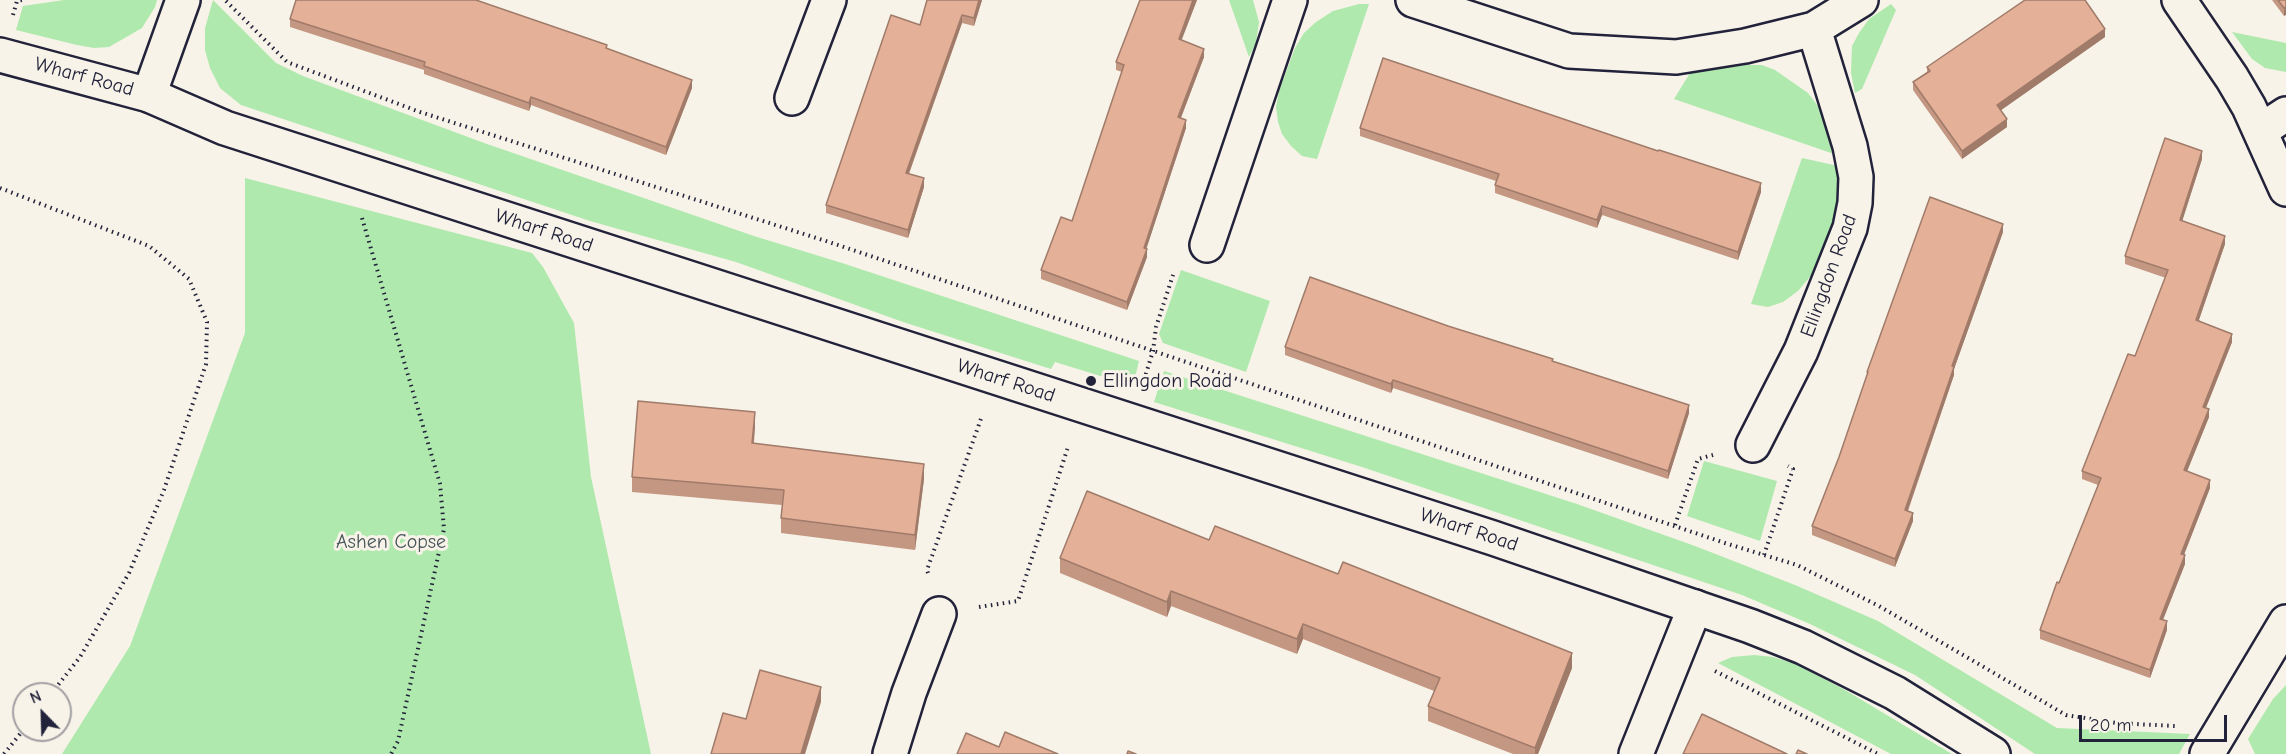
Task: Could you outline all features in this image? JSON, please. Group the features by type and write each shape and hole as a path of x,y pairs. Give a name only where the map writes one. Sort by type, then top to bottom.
{"main road":[{"path":"149,95 183,0"},
{"path":"792,98 829,0"},
{"path":"1207,245 1290,0"},
{"path":"1413,0 1569,51 1676,57 1745,46 1814,29 1861,0"},
{"path":"2179,0 2232,78 2273,123 2286,189"},
{"name":"Ellingdon Road","path":"1753,445 1801,351 1850,228 1855,203 1856,177 1850,146 1814,29"},
{"name":"Wharf Road","path":"0,55 149,95 225,128 1493,538 1695,607 1792,643 1845,668 1921,709 1993,754"},
{"path":"1636,754 1695,607"},
{"path":"890,754 909,693 939,614"},
{"path":"2214,741 2286,622"}],"path":[{"path":"225,0 287,62 431,116 829,242 1797,565 1879,606 2066,715 2214,741"},
{"path":"347,167 440,484 444,529 399,741 391,754"},
{"path":"0,188 149,246 189,279 207,322 206,364 164,490 133,563 80,657 60,682"},
{"path":"1132,422 1172,273 1207,245"},
{"path":"982,415 927,570 939,614 1018,601 1066,455 1079,405"},
{"path":"1675,525 1698,459 1753,445 1793,469 1764,555"},
{"path":"1675,656 1717,672 1878,754"},
{"path":"4,754 14,742"}],"green space":[{"path":"64,0 157,0 142,28 109,47 94,48 77,45 16,30 23,6"},
{"path":"213,0 276,63 303,76 487,144 754,236 1139,361 1133,386 1055,362 1051,369 903,322 736,262 590,221 241,105 220,88 210,68 205,50 205,28"},
{"path":"1229,0 1253,0 1259,22 1256,43 1249,57"},
{"path":"1359,4 1369,4 1317,159 1302,156 1282,134 1276,107 1279,91 1295,48 1304,33 1316,22 1333,11"},
{"path":"1891,4 1896,10 1862,89 1855,93 1851,73 1852,46 1869,19"},
{"path":"2232,32 2286,43 2286,72 2265,68 2252,59"},
{"path":"1745,65 1762,65 1775,70 1808,93 1818,106 1825,122 1834,154 1674,99 1690,73"},
{"path":"1802,158 1838,166 1840,187 1833,228 1814,272 1798,291 1783,302 1768,307 1751,304"},
{"name":"Ashen Copse","path":"245,178 532,253 543,267 574,323 591,477 651,754 62,754 70,742 72,742 72,738 130,646 245,333"},
{"path":"1181,270 1270,301 1246,372 1163,343 1159,334"},
{"path":"1164,371 1577,504 1795,585 1878,621 2057,728 2190,734 2179,754 2035,754 1915,675 1810,624 1742,595 1362,467 1154,402"},
{"path":"1704,461 1777,481 1760,541 1687,516"},
{"path":"1754,655 1773,657 1796,664 1845,690 1952,754 1891,754 1718,663 1732,657"},
{"path":"2286,685 2286,754 2255,754 2248,739 2273,699"}],"building":[{"path":"296,0 476,0 607,45 606,48 692,80 666,147 531,97 529,103 424,66 425,62 290,19"},
{"path":"927,0 979,0 974,18 962,15 906,173 924,178 908,230 826,205 891,15 920,25"},
{"path":"1140,0 1193,0 1179,39 1204,49 1178,117 1186,120 1144,248 1147,249 1127,302 1041,270 1061,217 1072,221 1124,65 1116,62"},
{"path":"2025,0 2085,0 2105,29 1997,105 2007,119 1962,151 1913,82 1930,71 1927,67"},
{"path":"2278,0 2286,0 2286,7 2284,8"},
{"path":"1383,58 1658,151 1761,183 1738,252 1602,206 1597,220 1495,185 1499,174 1360,128"},
{"path":"2165,138 2202,151 2180,220 2225,236 2196,320 2232,334 2203,407 2209,409 2184,470 2210,480 2181,554 2185,555 2160,619 2167,621 2150,670 2040,630 2057,582 2059,583 2101,478 2082,471 2128,354 2135,356 2168,270 2125,256"},
{"path":"1930,197 2003,224 1952,366 1954,367 1905,510 1913,513 1895,559 1812,526 1839,457"},
{"path":"1310,277 1448,326 1689,405 1668,471 1393,380 1391,384 1285,347"},
{"path":"638,401 755,412 752,443 924,464 915,535 781,518 784,490 632,477"},
{"path":"1087,491 1209,540 1215,526 1338,574 1343,562 1572,653 1535,748 1428,706 1440,678 1303,624 1297,639 1171,591 1167,602 1060,558"},
{"path":"760,670 821,687 801,754 711,754 723,713 746,719"},
{"path":"1702,714 1787,754 1683,754"},
{"path":"1005,732 1058,754 957,754 966,733 999,747"}],"place":[{"name":"Ellingdon Road","path":"1091,381"}]}
